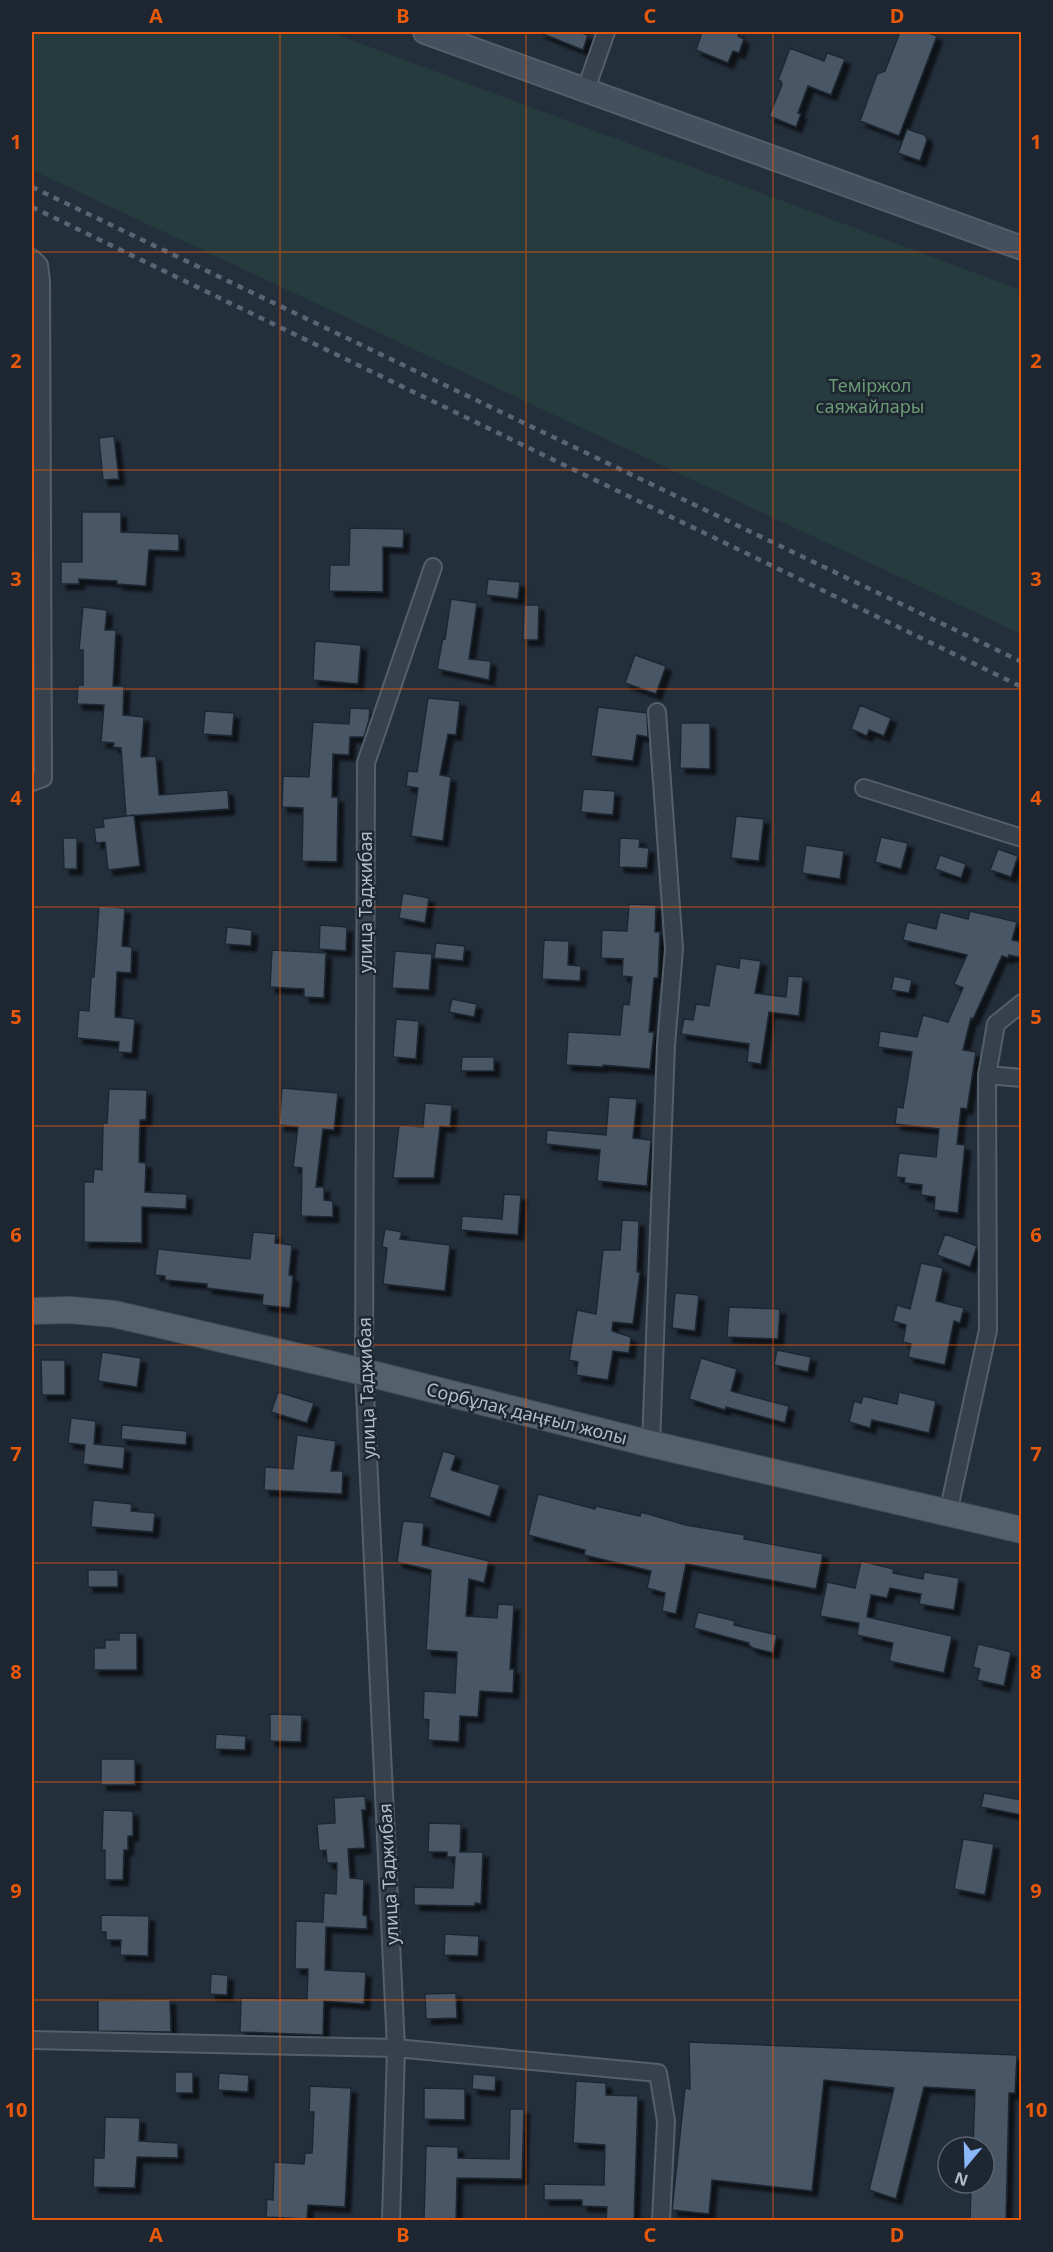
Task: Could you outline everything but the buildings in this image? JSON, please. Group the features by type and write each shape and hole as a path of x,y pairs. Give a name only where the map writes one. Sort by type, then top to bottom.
{"main road":[{"path":"425,32 1022,248"},
{"name":"Сорбұлақ даңғыл жолы","path":"32,1311 70,1310 114,1314 364,1372 651,1444 1022,1530"}],"street":[{"path":"586,89 606,32"},
{"path":"32,258 39,265 41,280 43,766 43,778 32,782"},
{"name":"улица Таджибая","path":"391,2220 396,2048 364,1372 366,763 433,567"},
{"path":"651,1444 666,1044 674,949 657,712"},
{"path":"864,788 1022,838"},
{"path":"948,1513 988,1330 987,1075 996,1024 1022,1002"},
{"path":"987,1075 1022,1078"},
{"path":"32,2040 396,2048 658,2073 666,2121 661,2220"}],"green space":[{"name":"Теміржол саяжайлары","path":"32,32 330,32 1021,290 1021,634 32,170"}],"railway":[{"path":"32,187 1022,662"},
{"path":"32,207 1022,687"}]}
